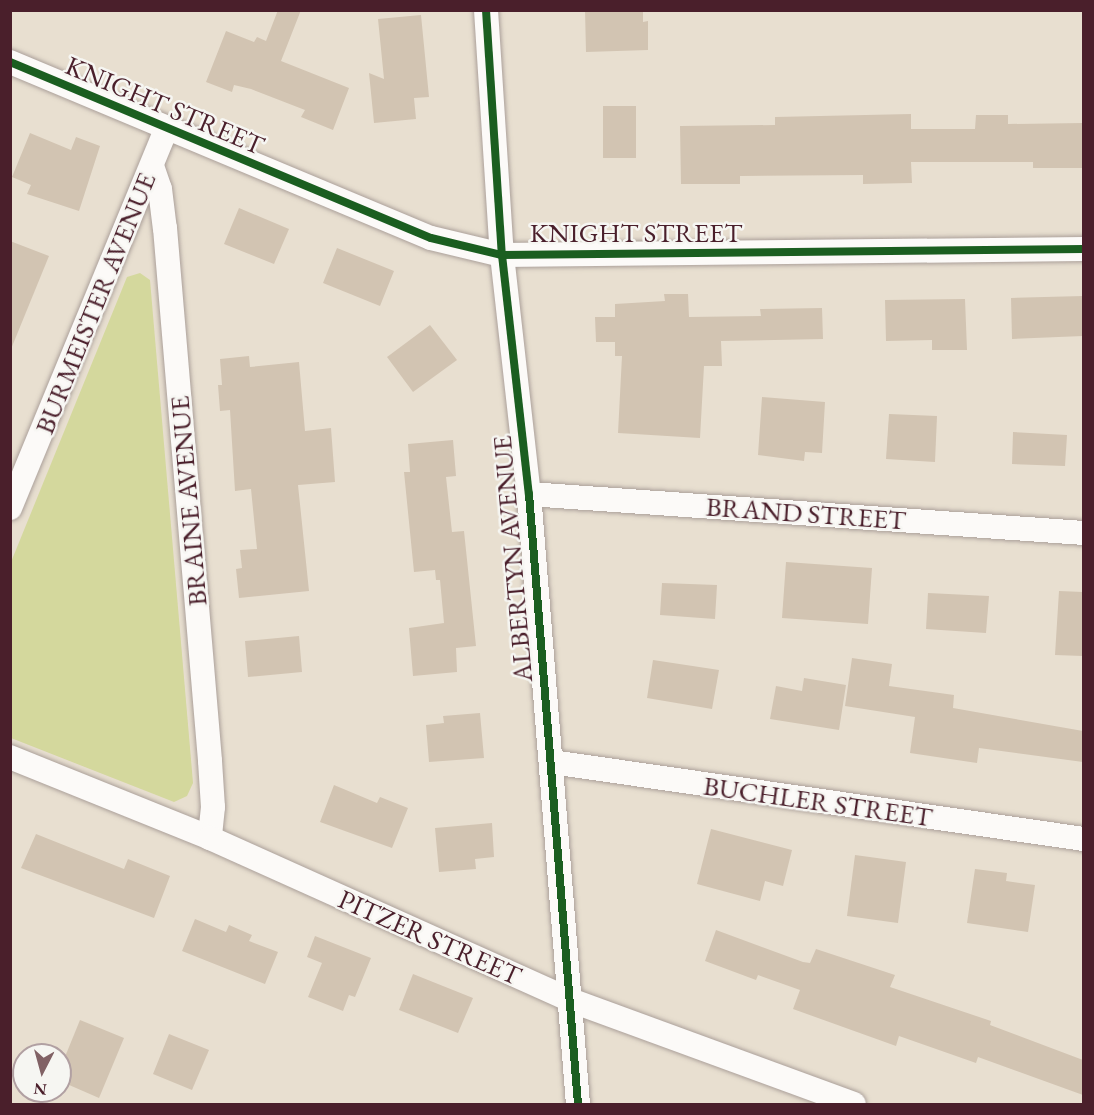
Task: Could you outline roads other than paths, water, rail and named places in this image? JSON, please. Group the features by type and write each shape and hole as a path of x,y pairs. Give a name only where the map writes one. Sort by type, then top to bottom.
{"street":[{"name":"ALBERTYN AVENUE","path":"486,10 502,255 529,494 578,1104"},
{"name":"KNIGHT STREET","path":"10,62 166,130 431,238 502,255 1083,249"},
{"name":"BURMEISTER AVENUE","path":"10,508 166,130"},
{"name":"BRAINE AVENUE","path":"152,166 160,189 167,252 211,784 210,838"},
{"name":"BRAND STREET","path":"529,494 1083,533"},
{"name":"PITZER STREET","path":"10,757 210,838 570,1000 854,1104"},
{"name":"BUCHLER STREET","path":"552,762 1083,839"}]}
